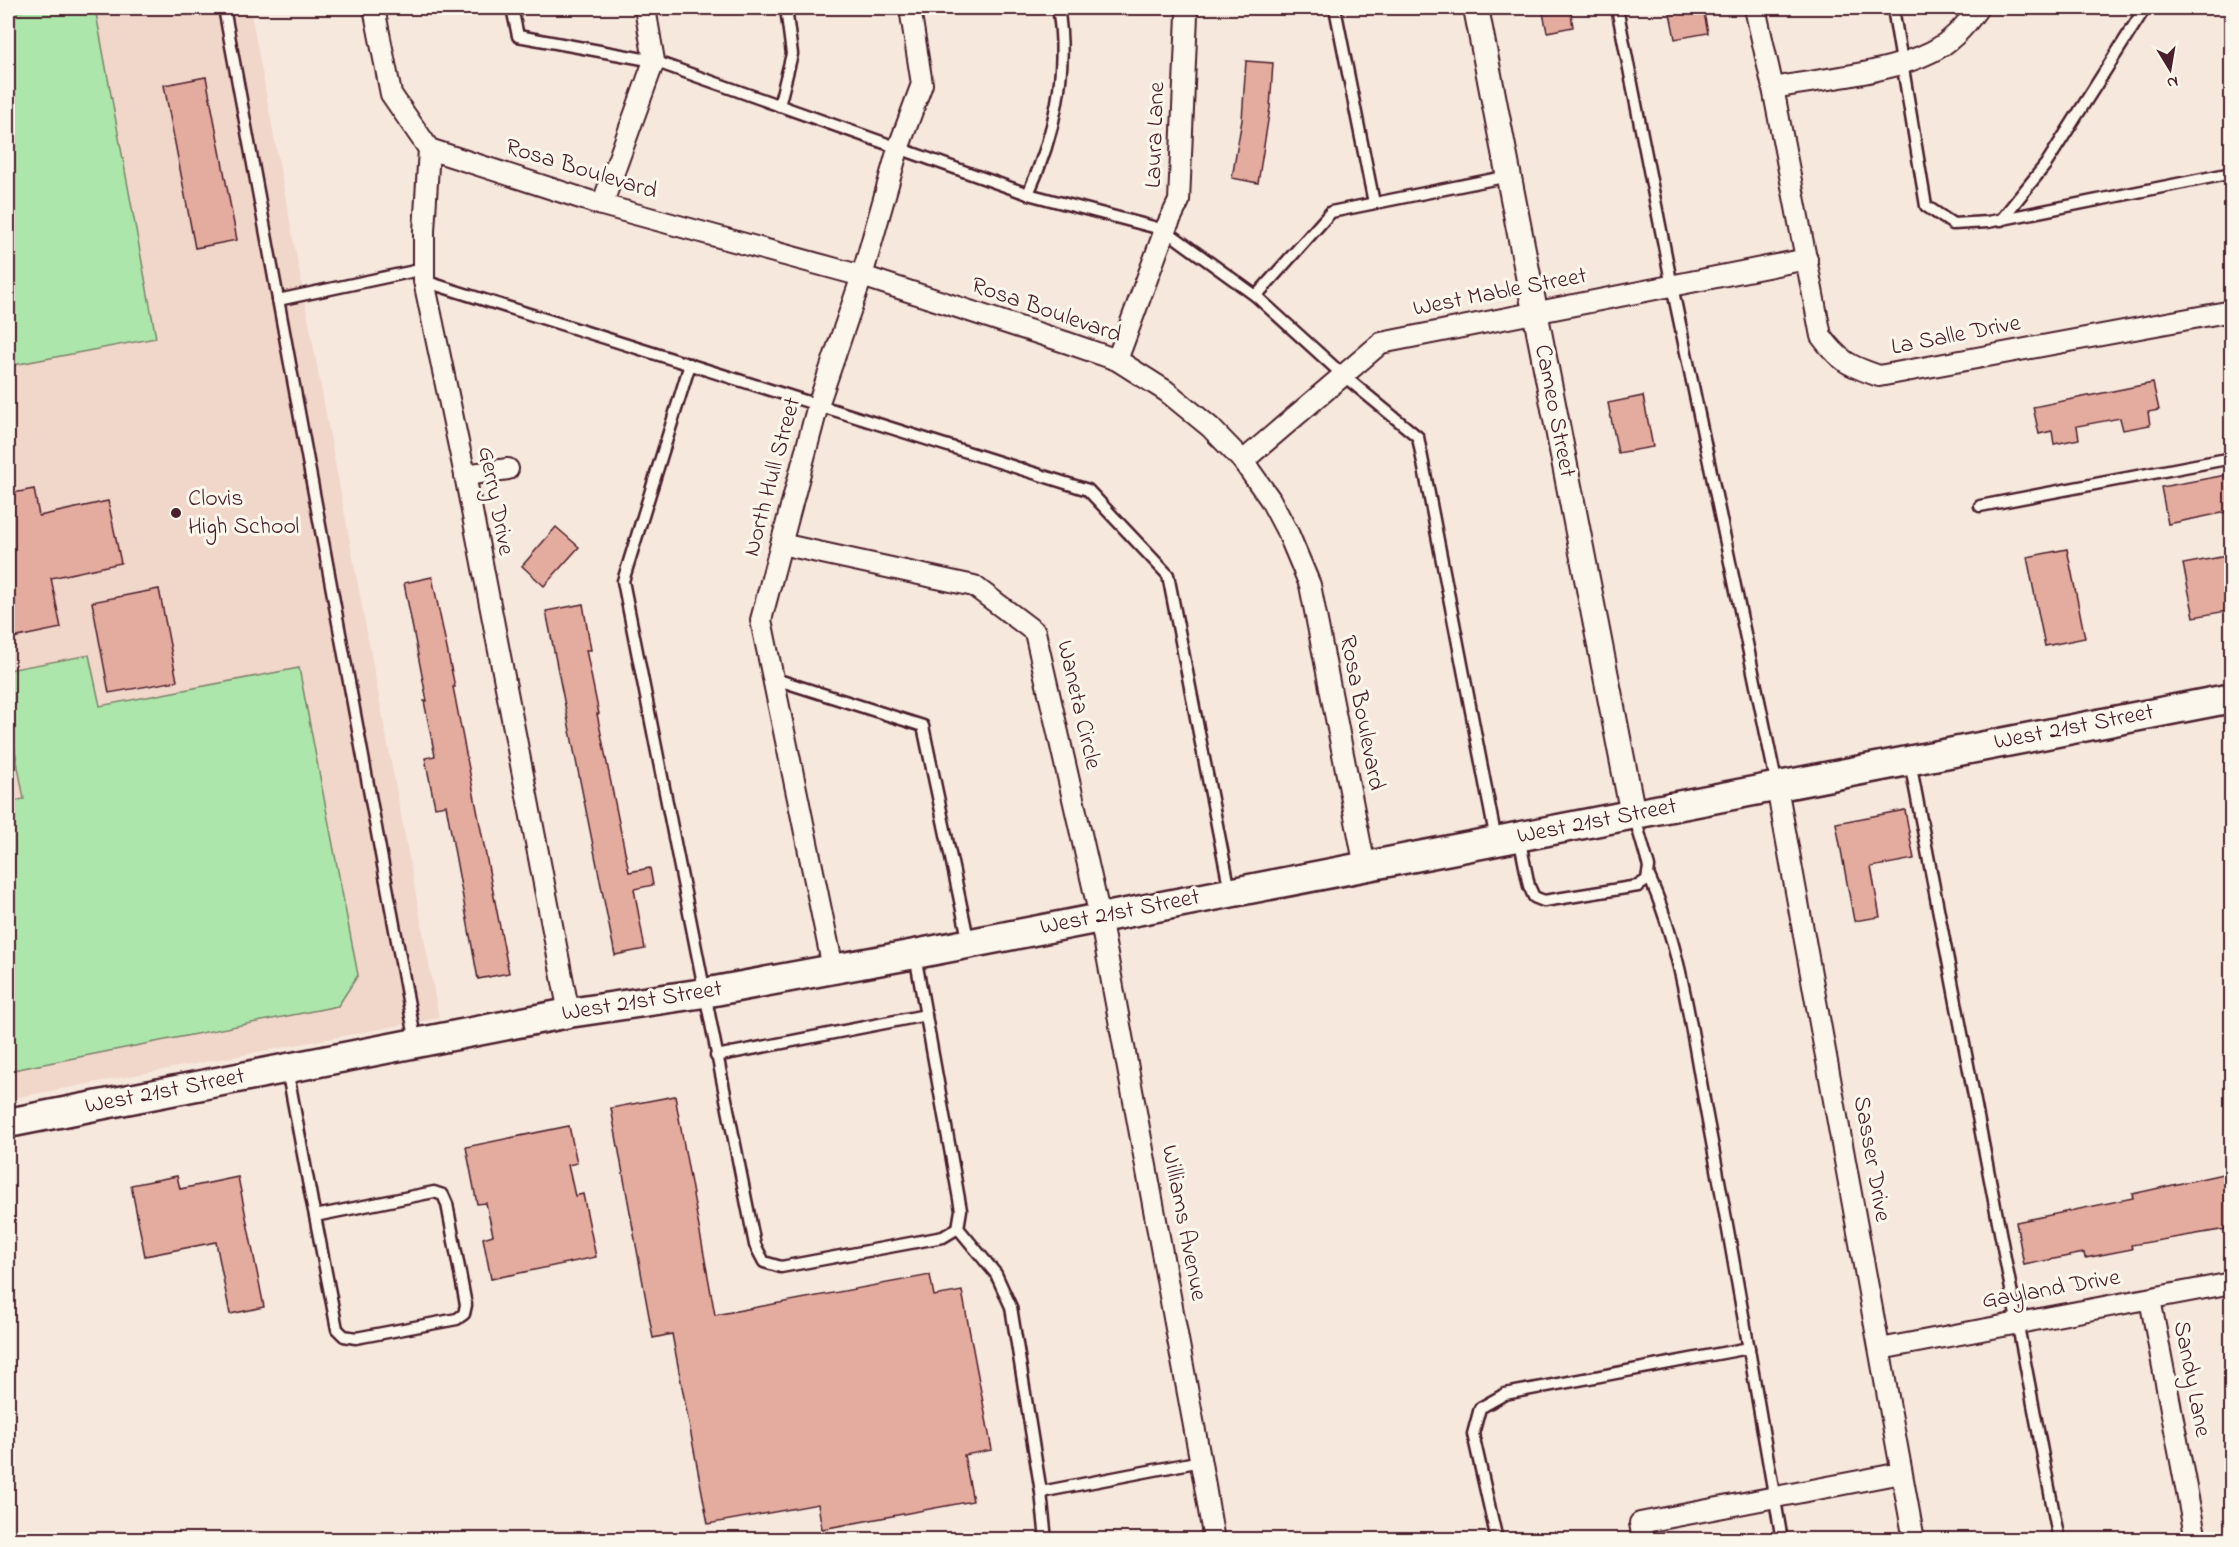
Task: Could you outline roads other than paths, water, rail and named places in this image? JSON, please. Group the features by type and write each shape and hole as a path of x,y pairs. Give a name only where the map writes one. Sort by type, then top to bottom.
{"main road":[{"name":"West 21st Street","path":"8,1123 569,1013 704,993 915,954 2232,698"}],"street":[{"path":"374,8 391,94 429,149"},
{"path":"602,205 654,61 645,8"},
{"name":"North Hull Street","path":"833,968 760,620 818,405 862,276 898,149 922,84 910,8"},
{"name":"Laura Lane","path":"1117,360 1165,230 1179,201 1186,8"},
{"name":"Cameo Street","path":"1476,8 1633,815"},
{"name":"La Salle Drive","path":"1755,8 1773,88 1821,336 1833,352 1851,367 1879,376 2232,310"},
{"path":"1773,88 1903,63 1933,52 1958,32 1978,8"},
{"name":"Rosa Boulevard","path":"429,149 602,205 862,276 1117,360 1166,391 1210,427 1243,461 1270,500 1310,585 1365,867"},
{"name":"Gerry Drive","path":"429,149 424,275 569,1013"},
{"name":"West Mable Street","path":"1243,461 1381,343 1807,259"},
{"path":"465,475 508,469"},
{"name":"Waneta Circle","path":"781,544 974,586 1035,632 1100,917"},
{"name":"Sasser Drive","path":"1778,788 1914,1539"},
{"name":"Williams Avenue","path":"1100,917 1201,1461 1213,1535 1211,1539"},
{"name":"Gayland Drive","path":"1880,1349 2018,1321 2232,1283"},
{"name":"Sandy Lane","path":"2150,1299 2196,1539"},
{"path":"1643,1539 1640,1523 1901,1473"}],"lane":[{"path":"224,8 416,1044"},
{"path":"512,8 518,36 654,61 1028,194 1165,230 1256,296 1344,376 1418,437 1508,840 1534,897 1544,901 1638,886 1647,880 1649,867 1633,815"},
{"path":"779,106 792,54 786,8"},
{"path":"1028,194 1043,162 1062,68 1058,8"},
{"path":"1335,8 1374,203"},
{"path":"1617,8 1672,286 1778,788"},
{"path":"1893,8 1926,206 1953,224 2001,220 2232,173"},
{"path":"2001,220 2046,164 2145,8"},
{"path":"1256,296 1331,212 1509,176"},
{"path":"278,300 424,275 690,364 1088,490 1168,575 1230,891"},
{"path":"690,364 623,582 755,1245 764,1262 781,1267 943,1237 958,1228 962,1210 915,954"},
{"path":"1980,506 2232,458"},
{"path":"772,677 923,726 969,943"},
{"path":"1910,760 2059,1539"},
{"path":"1648,874 1662,906 1686,1003 1782,1539"},
{"path":"716,1056 926,1015"},
{"path":"287,1069 315,1216 337,1329 344,1336 356,1338 457,1319 464,1314 466,1305 447,1204 442,1195 434,1192 315,1216"},
{"path":"958,1228 996,1274 1011,1307 1041,1492 1046,1539"},
{"path":"1497,1539 1473,1434 1480,1408 1505,1394 1749,1348"},
{"path":"1041,1492 1201,1461"}],"place":[{"name":"Clovis High School","path":"176,513"}]}
